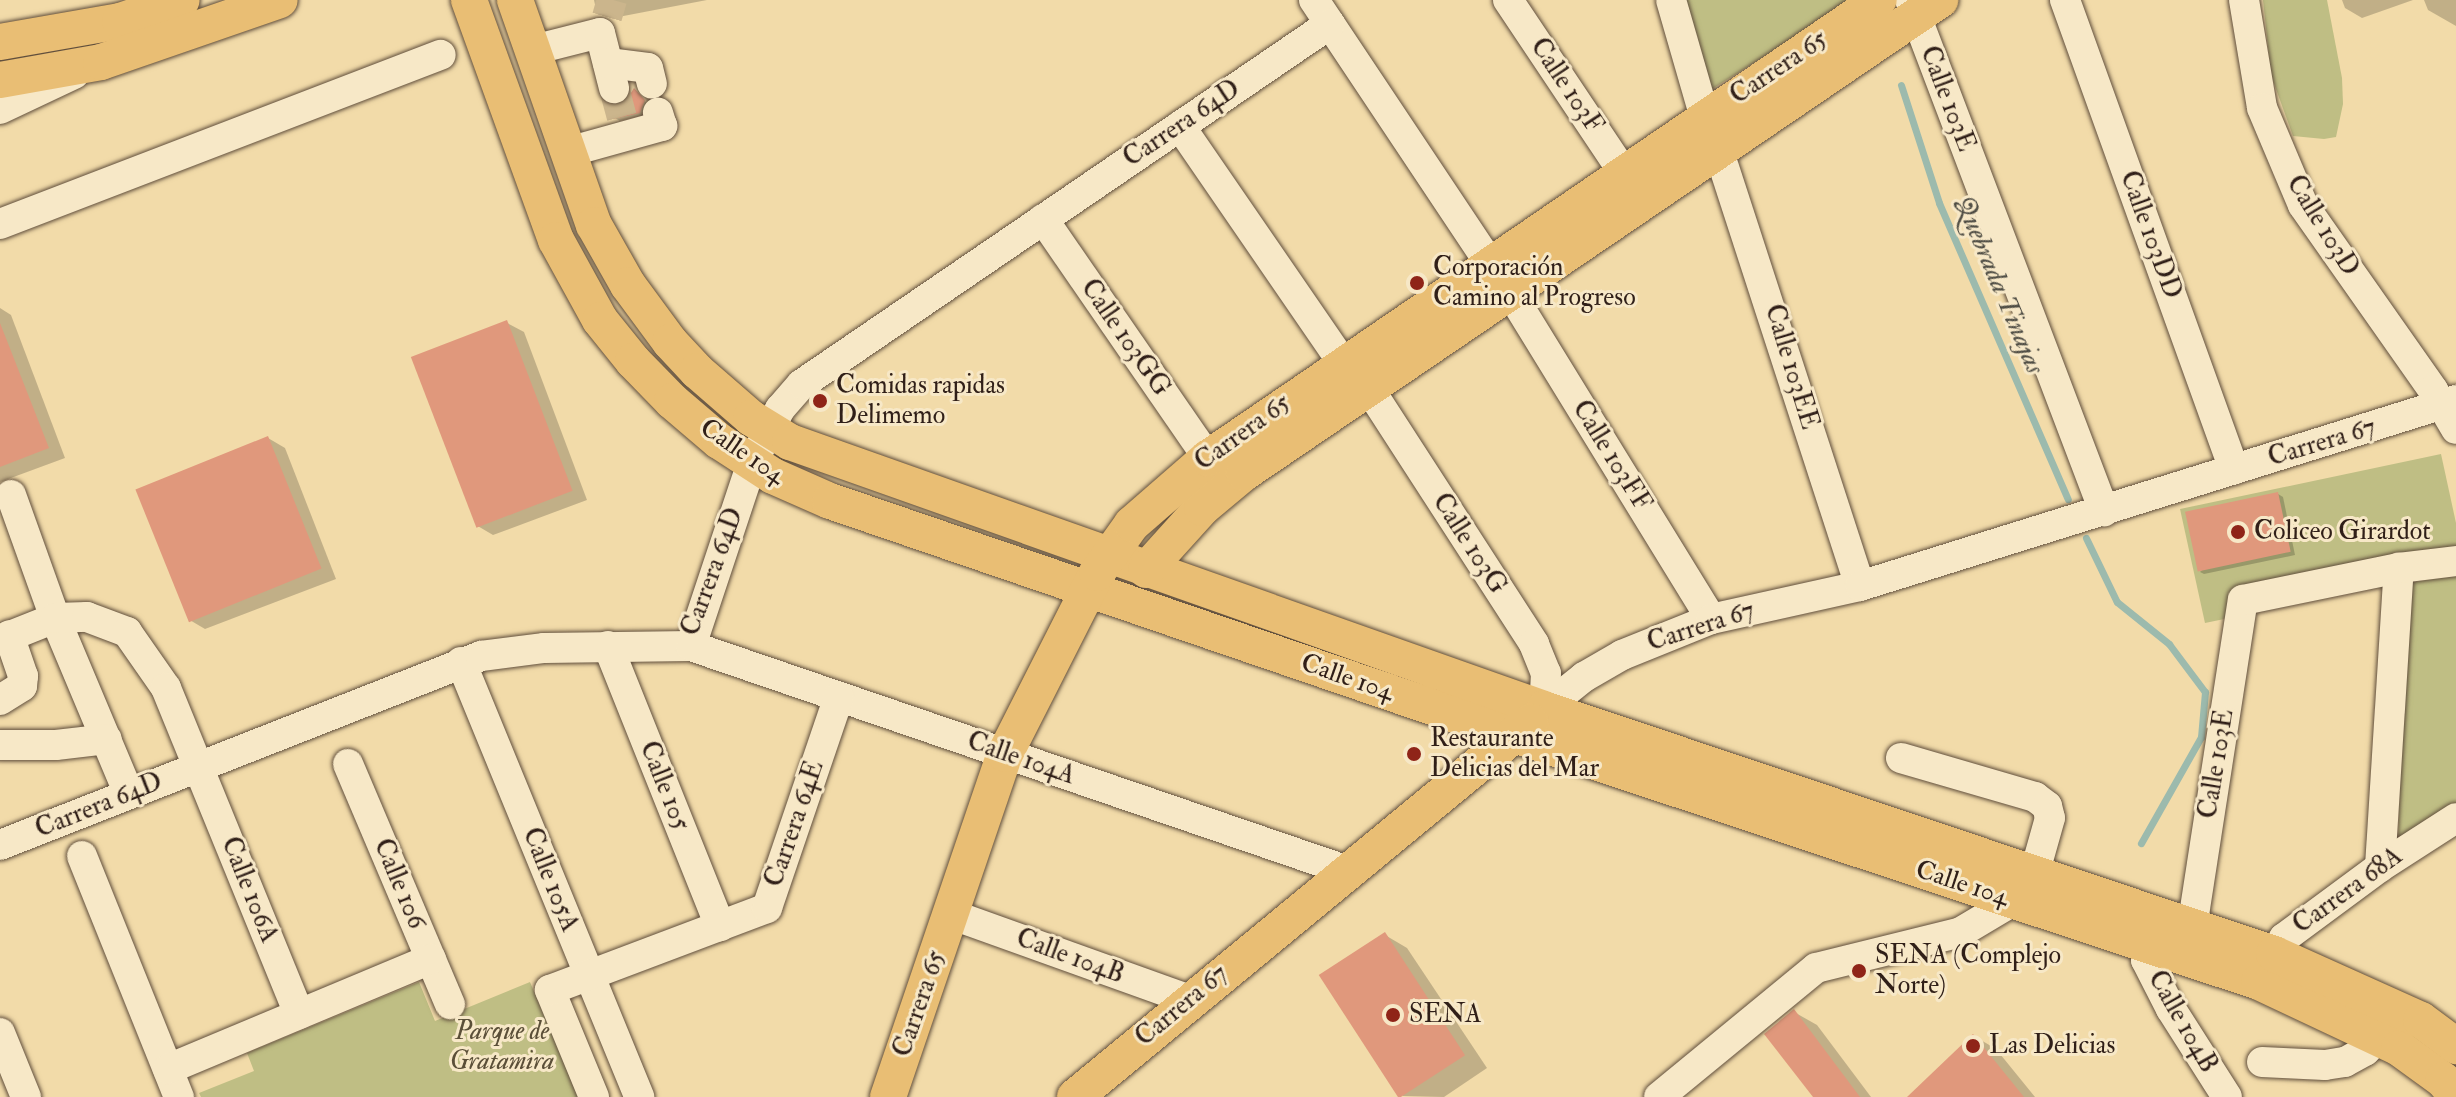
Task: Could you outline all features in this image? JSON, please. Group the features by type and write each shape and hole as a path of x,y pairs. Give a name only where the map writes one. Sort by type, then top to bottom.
{"main road":[{"path":"0,42 78,30 182,0"},
{"path":"0,80 101,62 280,0"},
{"name":"Calle 104","path":"469,0 556,240 579,287 633,361 719,441 752,463 830,501 1514,735 2023,888 2192,928 2266,968 2432,1072 2456,1095"},
{"name":"Calle 104","path":"515,0 594,225 650,317 697,371 769,429 816,452 1544,709 2023,888 2146,945 2266,968 2421,1020 2456,1046"},
{"name":"Carrera 65","path":"1500,278 1624,173 1712,133 1879,0"},
{"name":"Carrera 65","path":"888,1097 1005,754 1107,556 1155,501 1208,458 1355,375 1712,133 1922,5"},
{"name":"Carrera 65","path":"1146,570 1181,529 1355,375"},
{"name":"Carrera 67","path":"1075,1097 1264,937 1351,872 1544,709"}],"street":[{"name":"Calle 103F","path":"1508,0 1624,173"},
{"name":"Calle 103EE","path":"1671,0 1860,586"},
{"name":"Calle 103DD","path":"2065,0 2234,470"},
{"name":"Calle 103D","path":"2244,0 2262,108 2303,205 2452,411"},
{"name":"Calle 103E","path":"1922,5 2104,511"},
{"name":"Carrera 64D","path":"0,845 461,662 504,651 691,646 752,463 769,429 802,384 1180,126 1322,12"},
{"name":"Calle 103FF","path":"1322,12 1500,278 1711,619"},
{"path":"533,50 603,25 611,75 648,68 662,126 624,127 568,152"},
{"path":"0,224 441,55"},
{"path":"0,109 101,62"},
{"name":"Calle 103G","path":"1180,126 1355,375 1534,644 1546,673 1544,709"},
{"name":"Calle 103GG","path":"1043,219 1208,458"},
{"name":"Carrera 67","path":"1544,709 1584,677 1622,655 1711,619 1860,586 2234,470 2452,411"},
{"path":"11,495 55,618 129,794"},
{"path":"2380,867 2399,568 2456,561"},
{"name":"Calle 103E","path":"2192,928 2243,600 2399,568"},
{"name":"Carrera 65","path":"1125,602 1146,570"},
{"name":"Calle 106A","path":"55,618 87,617 127,632 166,688 299,1014"},
{"path":"0,700 22,686 23,676 4,637 55,618"},
{"name":"Calle 105","path":"608,646 720,926"},
{"name":"Calle 104A","path":"691,646 1351,872"},
{"name":"Calle 105A","path":"461,662 638,1097"},
{"name":"Carrera 64E","path":"594,1097 550,990 767,908 839,697"},
{"path":"0,745 56,745 107,739"},
{"path":"1659,1097 1816,968 1961,932 2023,888 2050,818 2047,806 2035,797 1901,758"},
{"name":"Calle 106","path":"348,764 450,1004"},
{"name":"Carrera 68A","path":"2266,968 2284,938 2380,867 2456,818"},
{"path":"82,856 179,1097"},
{"name":"Calle 104B","path":"950,914 1190,1000"},
{"name":"Calle 104B","path":"2146,945 2146,960 2171,1009 2227,1097"},
{"path":"168,1069 431,959"},
{"path":"0,1033 26,1097"},
{"path":"2262,1062 2325,1065 2345,1062 2365,1051 2378,1038"}],"green space":[{"path":"1684,0 1854,0 1712,89"},
{"path":"2263,0 2327,0 2342,78 2343,104 2336,137 2293,136 2271,75"},
{"path":"2441,454 2456,523 2456,571 2205,623 2180,509"},
{"path":"2456,576 2456,807 2398,845 2406,583"},
{"name":"Parque de Gratamira","path":"419,982 435,1021 530,982 578,1097 201,1097 199,1093 254,1071 247,1053"}],"building":[{"path":"634,88 645,100 640,113 613,119 610,105 626,101"},
{"path":"507,320 573,491 476,528 411,357"},
{"path":"0,323 49,448 0,467"},
{"path":"268,436 322,569 189,622 135,490"},
{"name":"Coliceo Girardot","path":"2278,492 2291,552 2198,571 2185,512"},
{"name":"SENA","path":"1385,932 1465,1055 1398,1097 1319,975"},
{"path":"1794,1009 1860,1097 1813,1097 1764,1034"},
{"path":"1973,1034 2024,1097 1907,1097"}],"waterway":[{"name":"Quebrada Tinajas","path":"1901,85 1939,203 2068,499"},
{"name":"Quebrada Tinajas","path":"2086,538 2117,602 2169,644 2205,692 2201,737 2141,843"}],"tunnel":[{"path":"607,17 612,0"},
{"path":"614,88 622,117"}],"place":[{"name":"Corporación Camino al Progreso","path":"1417,283"},
{"name":"Comidas rapidas Delimemo","path":"820,401"},
{"name":"Coliceo Girardot","path":"2238,532"},
{"name":"Restaurante Delicias del Mar","path":"1414,754"},
{"name":"SENA (Complejo Norte)","path":"1859,971"},
{"name":"SENA","path":"1393,1015"},
{"name":"Las Delicias","path":"1973,1046"}]}
